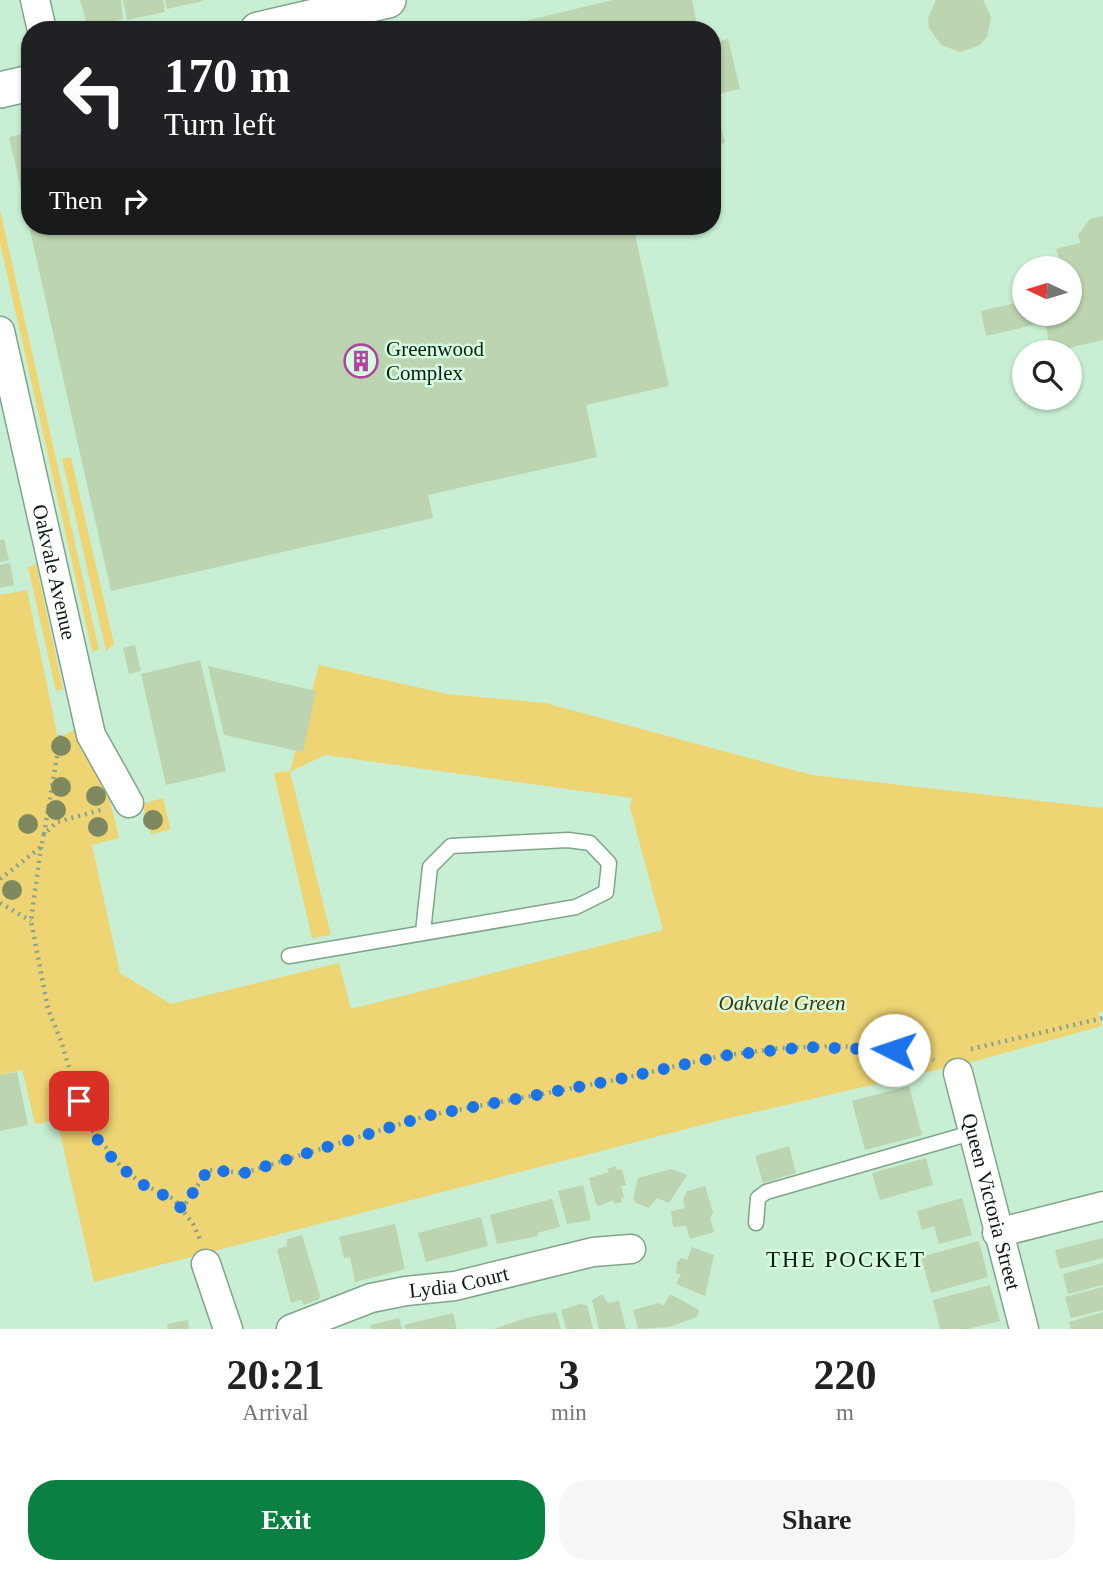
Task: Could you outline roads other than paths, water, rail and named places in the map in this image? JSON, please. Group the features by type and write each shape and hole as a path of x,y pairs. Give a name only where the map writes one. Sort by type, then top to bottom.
{"street":[{"path":"35,0 40,21"},
{"path":"294,21 374,1"},
{"path":"0,90 21,85"},
{"name":"Oakvale Avenue","path":"0,331 91,735 118,806"},
{"name":"Queen Victoria Street","path":"949,1062 1024,1329"},
{"path":"997,1233 1103,1206"},
{"name":"Lydia Court","path":"291,1329 371,1298 455,1286 593,1252 631,1249"},
{"path":"206,1264 228,1329"}],"lane":[{"path":"289,956 576,907 607,892 609,863 590,843 568,840 451,846 430,867 423,932"},
{"path":"756,1223 758,1198 766,1192 971,1133"}],"place":[{"name":"Greenwood Complex","path":"361,361"}],"district":[{"name":"THE POCKET","path":"846,1259"}],"park label":[{"name":"Oakvale Green","path":"782,1003"}]}
